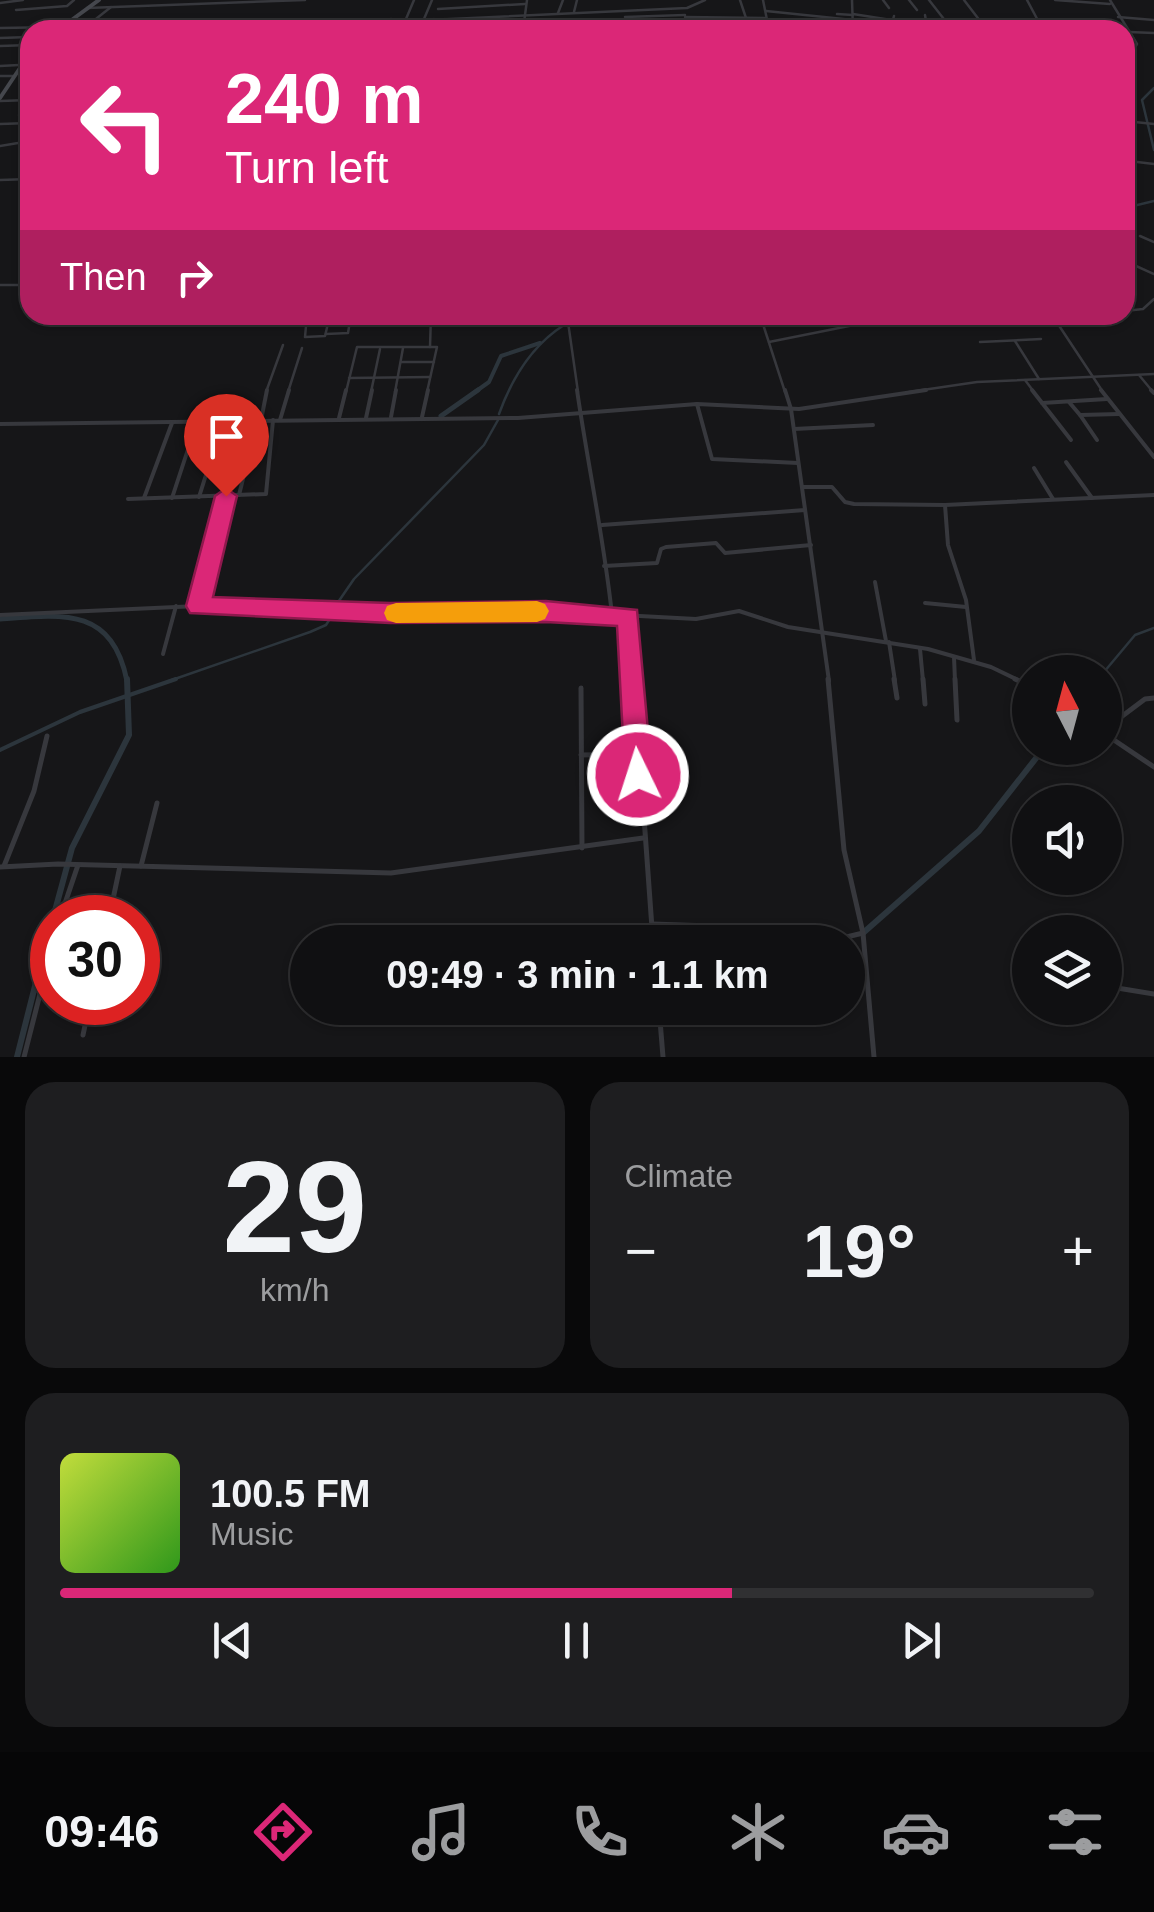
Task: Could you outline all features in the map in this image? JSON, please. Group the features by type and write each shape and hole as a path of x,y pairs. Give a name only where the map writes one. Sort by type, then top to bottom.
{"main road":[{"path":"71,20 99,0"},
{"path":"0,100 3,88 19,66"}],"street":[{"path":"0,3 23,0"},
{"path":"16,10 67,6 74,0"},
{"path":"87,8 305,0"},
{"path":"406,19 414,0"},
{"path":"424,19 432,0"},
{"path":"461,8 464,0"},
{"path":"558,13 563,0"},
{"path":"574,12 577,0"},
{"path":"592,12 594,0"},
{"path":"637,0 637,10"},
{"path":"391,20 687,8 705,0"},
{"path":"740,0 746,18"},
{"path":"711,20 766,18 763,0"},
{"path":"852,0 853,20"},
{"path":"883,0 889,8"},
{"path":"909,0 916,9 923,8"},
{"path":"929,0 945,20"},
{"path":"964,0 980,20"},
{"path":"1054,0 1110,2 1120,20"},
{"path":"438,9 526,2 522,20"},
{"path":"614,5 614,11"},
{"path":"95,20 111,7"},
{"path":"686,20 687,8"},
{"path":"627,10 626,18 650,20"},
{"path":"766,11 899,20"},
{"path":"838,14 853,16"},
{"path":"924,15 926,20"},
{"path":"1118,17 1154,20"},
{"path":"0,66 19,66"},
{"path":"0,76 13,76"},
{"path":"0,146 20,143"},
{"path":"14,150 16,144"},
{"path":"1140,236 1154,242"},
{"path":"305,325 302,336 348,333 349,325"},
{"path":"326,334 328,325"},
{"path":"430,347 431,325"},
{"path":"569,325 592,492 602,525 612,615"},
{"path":"764,325 791,409 824,632 842,835 862,925"},
{"path":"770,342 859,325"},
{"path":"1058,325 1092,379 1154,456"},
{"path":"980,342 1040,339"},
{"path":"1015,341 1039,380"},
{"path":"239,495 265,394 283,345"},
{"path":"366,418 380,347"},
{"path":"391,418 403,347"},
{"path":"339,418 357,348 437,347 422,417"},
{"path":"280,420 302,348"},
{"path":"401,362 434,362"},
{"path":"0,424 518,418 697,404 791,409 960,384 1154,374"},
{"path":"1139,375 1154,393"},
{"path":"350,378 430,377"},
{"path":"1025,380 1071,440"},
{"path":"1042,403 1109,399"},
{"path":"1070,402 1097,440"},
{"path":"697,404 712,459 798,463"},
{"path":"1080,415 1121,414"},
{"path":"128,499 266,494 273,420"},
{"path":"199,497 223,421"},
{"path":"172,498 196,422"},
{"path":"144,499 172,423"},
{"path":"794,429 873,425"},
{"path":"1066,462 1092,498"},
{"path":"1034,468 1052,499"},
{"path":"801,487 832,486 849,504 945,505 1154,496"},
{"path":"198,606 226,496"},
{"path":"945,505 948,545 966,607 974,662"},
{"path":"602,525 805,510"},
{"path":"604,566 658,562 666,547 716,543 725,553 811,545"},
{"path":"875,582 897,698"},
{"path":"926,603 966,607"},
{"path":"163,654 176,606"},
{"path":"0,615 198,606 696,620 746,611 788,627 920,647 974,662 1012,678"},
{"path":"629,617 652,924 682,925"},
{"path":"920,647 925,704"},
{"path":"954,657 957,720"},
{"path":"581,688 582,849"},
{"path":"1122,718 1145,698 1154,698"},
{"path":"48,736 34,791 2,866 58,864 391,873 643,838"},
{"path":"1122,744 1154,767"},
{"path":"581,756 637,754"},
{"path":"140,866 156,803"},
{"path":"67,895 77,865"},
{"path":"114,895 120,866"},
{"path":"865,945 874,1057"},
{"path":"1122,989 1154,994"},
{"path":"24,1057 32,1025"},
{"path":"83,1034 85,1025"},
{"path":"660,1025 663,1057"}],"waterway":[{"path":"1154,88 1142,100 1154,150"},
{"path":"1135,206 1154,201"},
{"path":"499,414 524,364 564,325"},
{"path":"475,392 489,382 501,356 540,343"},
{"path":"441,416 478,390"},
{"path":"334,608 354,579 484,445 498,420"},
{"path":"169,681 310,632 326,625 333,614"},
{"path":"0,619 44,616 81,620 110,639 127,681"},
{"path":"1118,655 1135,635 1154,628"},
{"path":"59,895 72,848 129,735 127,679"},
{"path":"0,750 80,712 176,679"},
{"path":"865,931 979,831 1031,765"},
{"path":"17,1057 30,1006"}],"slow traffic":[{"path":"396,613 537,611"}],"route":[{"path":"226,496 198,606 629,617 638,775"}]}
